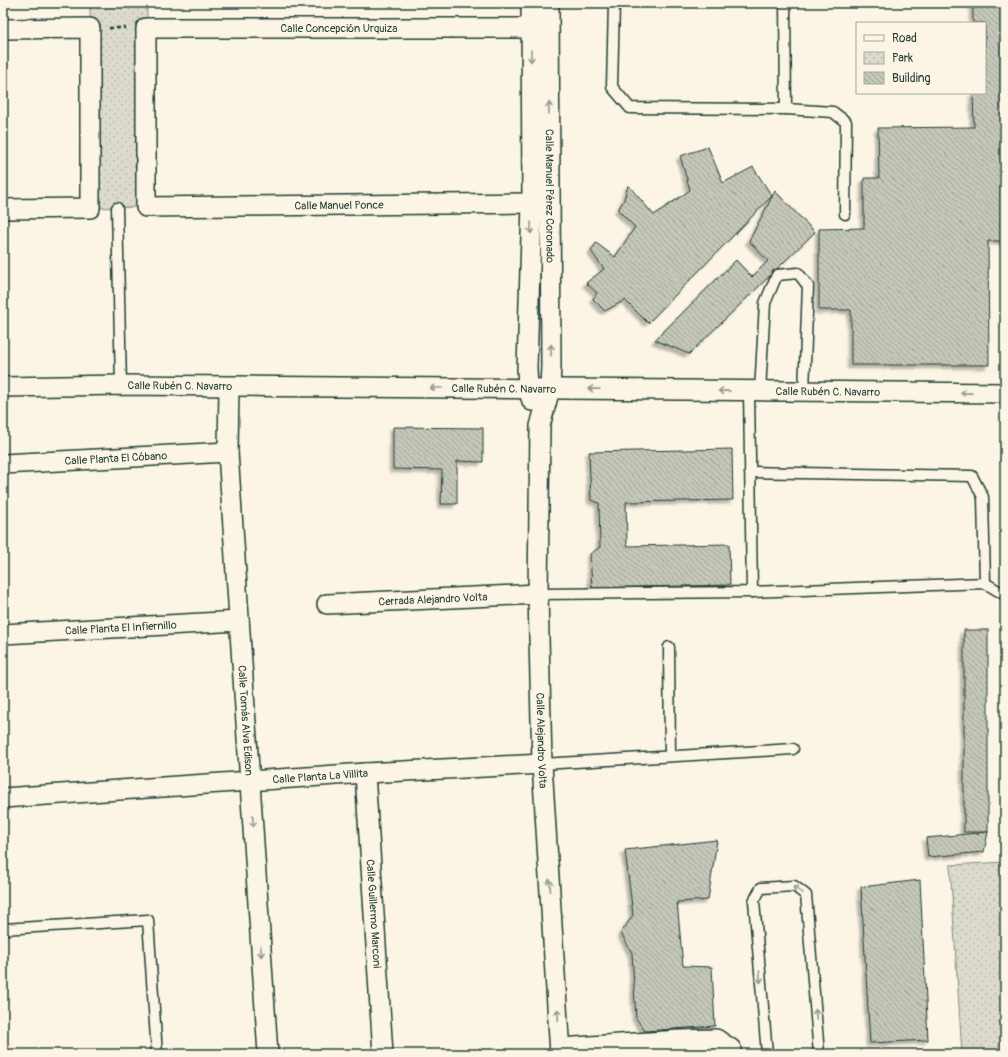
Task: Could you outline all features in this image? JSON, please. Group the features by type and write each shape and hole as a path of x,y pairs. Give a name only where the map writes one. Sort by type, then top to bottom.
{"street":[{"name":"Calle Manuel Pérez Coronado","path":"528,389 527,368 532,203 531,3"},
{"name":"Calle Manuel Pérez Coronado","path":"549,3 550,389"},
{"path":"3,29 90,28 90,208 3,209"},
{"name":"Calle Concepción Urquiza","path":"138,28 531,28"},
{"name":"Calle Manuel Ponce","path":"138,28 146,207 532,203"},
{"name":"Calle Rubén C. Navarro","path":"3,388 120,385 1005,393"},
{"name":"Calle Tomás Alva Edison","path":"229,387 228,452 268,1054"},
{"name":"Calle Alejandro Volta","path":"528,389 540,426"},
{"name":"Calle Alejandro Volta","path":"550,389 540,426 538,594 542,764 560,1051"},
{"name":"Calle Planta El Cóbano","path":"3,464 228,452"},
{"name":"Cerrada Alejandro Volta","path":"327,604 538,594"},
{"name":"Calle Planta El Infiernillo","path":"3,634 239,621"},
{"name":"Calle Planta La Villita","path":"3,798 365,773 542,764"},
{"name":"Calle Guillermo Marconi","path":"365,773 383,1054"},
{"path":"560,1051 680,1040 716,1039 732,1051"}],"lane":[{"path":"614,3 612,87 630,108 786,109 833,112 846,122 845,214"},
{"path":"785,3 786,109"},
{"path":"117,208 120,385"},
{"path":"752,592 750,472 755,391 765,303 777,275 798,273 808,286 804,391"},
{"path":"750,472 972,476 983,497 985,583"},
{"path":"538,594 752,592 985,583 1005,595"},
{"path":"669,646 670,756"},
{"path":"542,764 793,749"},
{"path":"767,1054 754,901 761,888 794,886 806,895 819,1054"},
{"path":"3,929 148,920 157,1054"}],"path":[{"path":"90,28 138,28"}],"green space":[{"path":"90,3 147,3 146,207 90,208"},
{"path":"1005,862 1005,1054 962,1054 950,865"}],"building":[{"path":"973,3 1005,3 1005,241 988,241 989,365 851,365 851,310 819,310 819,229 864,228 864,178 879,178 878,128 974,127 973,94 986,94 986,22 973,22"},
{"path":"708,147 723,183 753,167 772,196 648,323 625,300 605,311 593,299 597,293 586,283 604,269 591,251 596,243 615,257 635,227 618,210 624,200 628,185 654,215 690,190 680,156"},
{"path":"775,191 815,232 689,354 655,340 736,260 752,277 768,261 749,241"},
{"path":"393,427 483,428 483,462 457,461 457,504 441,504 442,470 393,469"},
{"path":"732,449 733,500 626,502 627,546 729,544 730,585 592,588 590,554 600,547 599,503 591,500 589,452"},
{"path":"964,630 988,630 988,832 964,832"},
{"path":"988,832 984,852 928,857 926,838"},
{"path":"717,840 708,900 677,902 683,966 712,967 715,1026 645,1031 636,1018 632,953 621,933 633,915 625,850"},
{"path":"920,880 928,1040 870,1043 861,887"}]}
